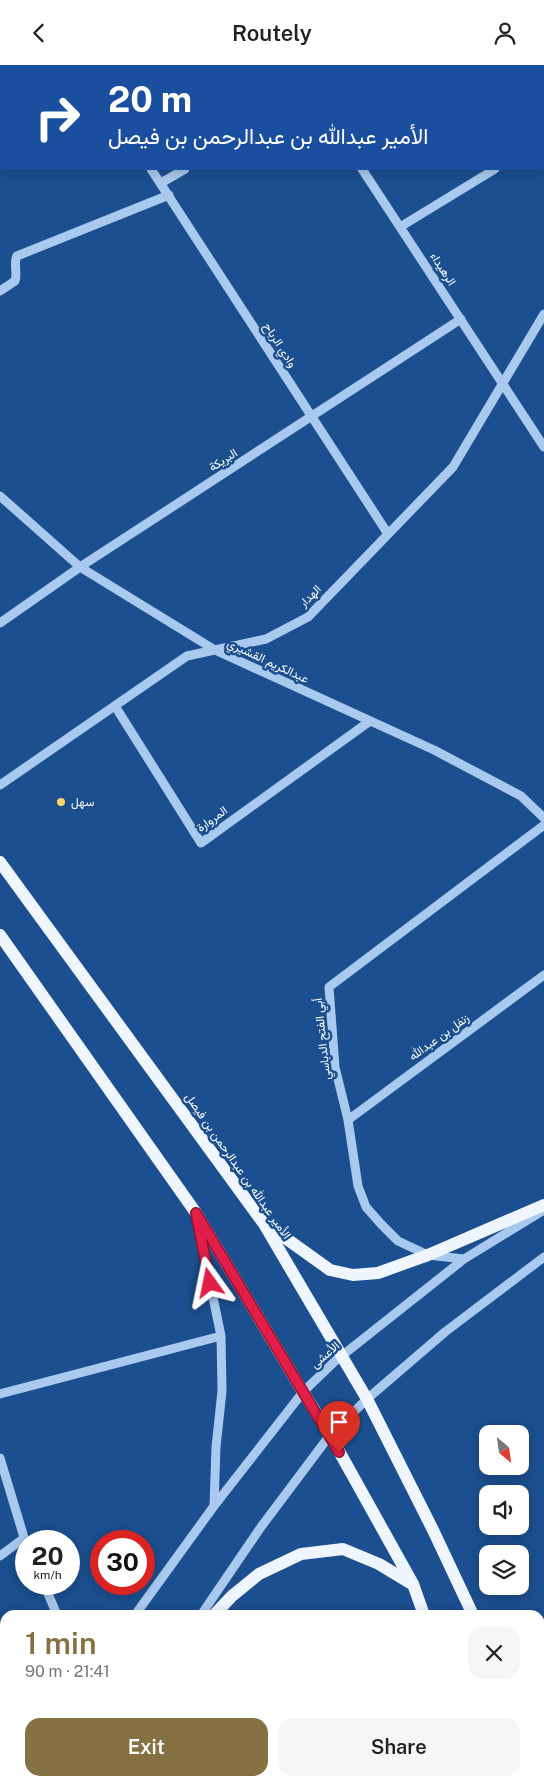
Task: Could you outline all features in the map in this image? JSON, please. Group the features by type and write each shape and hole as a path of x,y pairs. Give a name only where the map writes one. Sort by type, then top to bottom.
{"main road":[{"name":"الأمير عبدالله بن عبدالرحمن بن فيصل","path":"0,862 264,1224 367,1399 471,1610"},
{"path":"0,935 196,1213 302,1392 330,1435 413,1585 422,1610"},
{"path":"264,1224 330,1270 353,1275 378,1273 428,1255 544,1205"},
{"path":"219,1610 258,1574 301,1554 343,1549 378,1564 413,1585"}],"street":[{"name":"وادي الرباح","path":"153,170 388,534"},
{"path":"161,183 183,170"},
{"name":"الرهيداء","path":"363,170 503,383"},
{"path":"400,227 493,170"},
{"path":"0,291 15,281 17,275 15,260 17,256 169,195"},
{"name":"الهدار","path":"0,785 187,656 266,639 308,617 453,467 544,314"},
{"name":"البريكة","path":"0,623 80,567 461,319"},
{"path":"503,383 544,447"},
{"name":"عبدالكريم القشيري","path":"0,497 80,567 215,650 434,751 521,796 544,818"},
{"name":"المروارة","path":"115,706 201,843 370,721"},
{"name":"أبي الفتح الدباسي","path":"464,1259 428,1255 398,1241 366,1207 358,1186 348,1119 335,1067 329,987 544,825"},
{"name":"زنفل بن عبدالله","path":"348,1119 544,975"},
{"name":"الأعشى","path":"138,1610 302,1392 342,1356 464,1259 544,1210"},
{"path":"196,1213 221,1336 222,1391 216,1447 214,1507"},
{"path":"204,1610 261,1527 330,1435 367,1399 445,1331 544,1258"},
{"path":"0,1394 221,1336"},
{"path":"0,1458 22,1530"},
{"path":"0,1556 15,1547"},
{"path":"49,1595 55,1610"}],"place":[{"name":"سهل","path":"61,802"}],"route":[{"path":"210,1283 196,1213 339,1452"}]}
